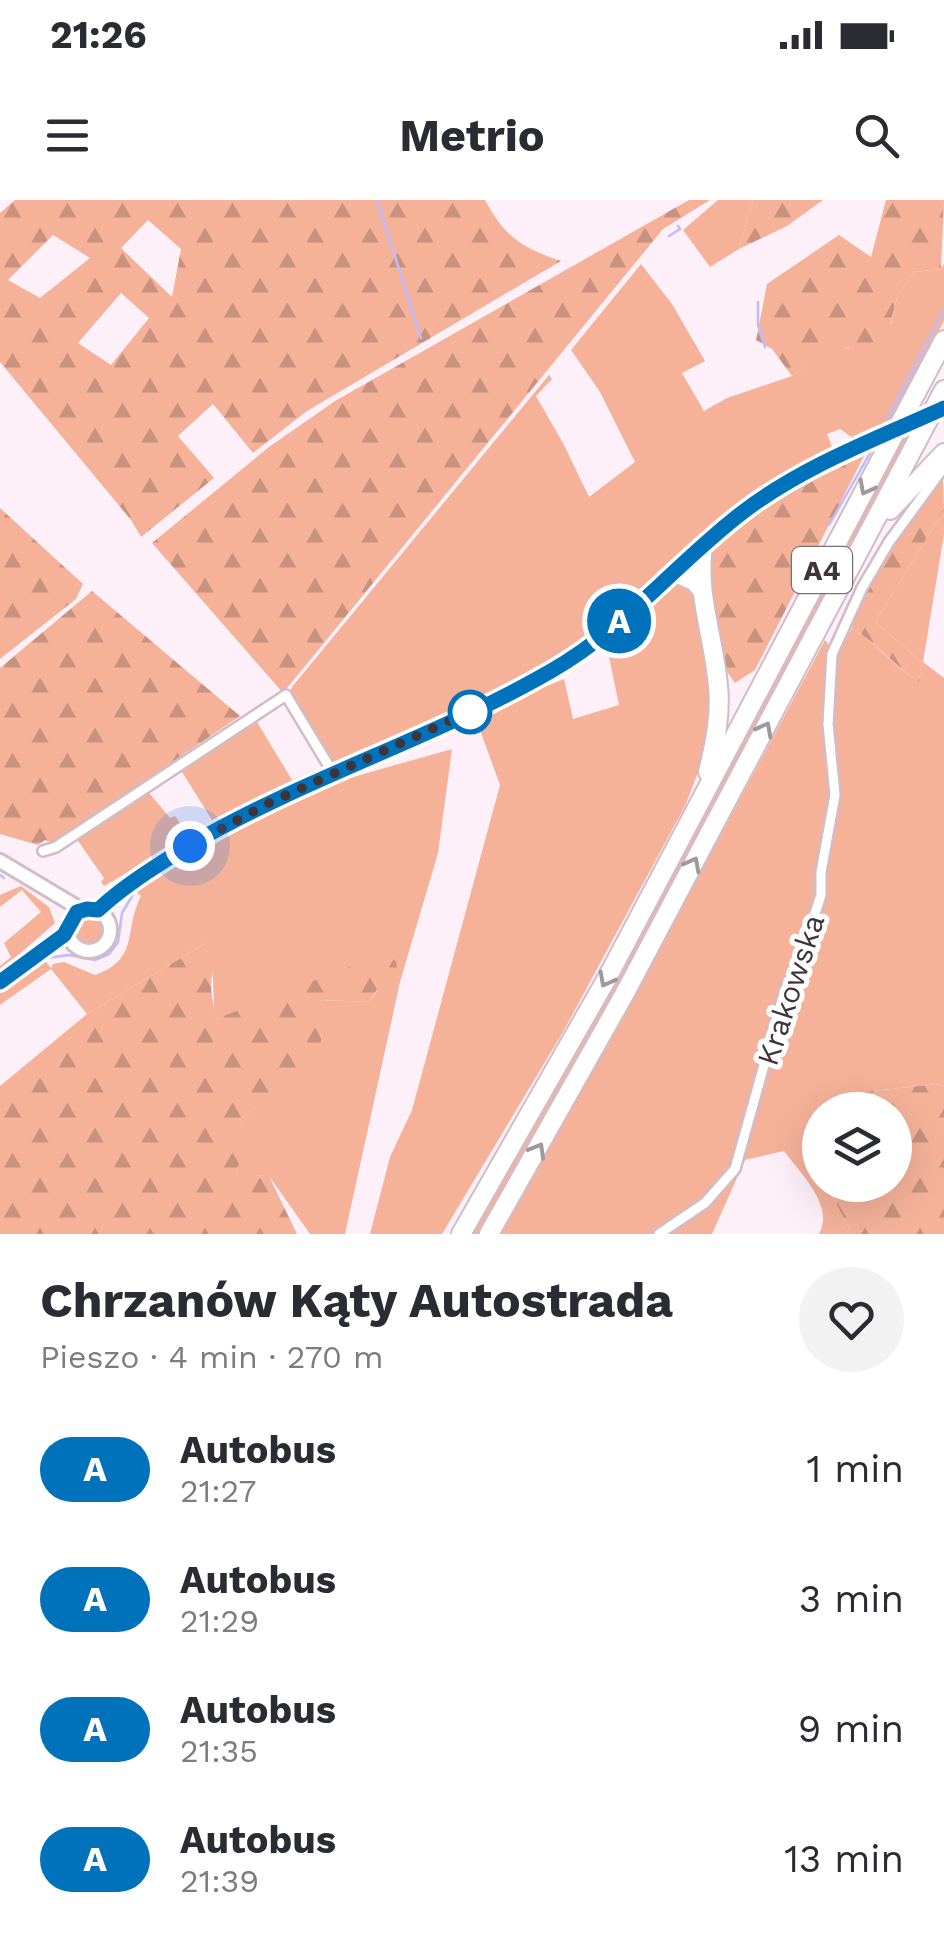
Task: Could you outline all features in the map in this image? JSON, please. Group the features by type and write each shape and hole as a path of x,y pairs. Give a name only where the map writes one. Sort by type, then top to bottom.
{"highway":[{"name":"A4","path":"461,1234 552,1078 944,340"},
{"name":"A4","path":"489,1234 618,1008 944,390"},
{"path":"860,550 899,498 944,452"},
{"path":"701,801 719,709 717,672 700,588 703,545"},
{"path":"674,572 700,588"}],"main road":[{"path":"0,861 82,910 98,910 120,890 236,819 504,696 558,667 599,639 703,545 760,500 840,456 944,408"},
{"path":"34,957 60,948 75,946 93,952 104,946 116,906 136,880"},
{"path":"49,891 75,946"},
{"path":"0,982 34,957 82,910"},
{"path":"98,910 110,923"}],"street":[{"name":"Krakowska","path":"659,1234 706,1203 735,1169 785,990 814,927 834,795 828,724 834,648 889,542 944,467"},
{"path":"43,852 286,695 334,774"}],"green space":[{"path":"15,200 485,200 516,240 561,261 307,411 253,453 213,404 178,436 214,478 141,537 0,362 0,213","holes":["148,220 181,249 172,297 121,248","53,235 90,258 40,298 8,280","121,293 149,318 111,365 78,343"]},
{"path":"689,200 710,200 663,229 283,693 152,543 269,447 335,401"},
{"path":"718,200 753,200 739,249 710,267 683,230"},
{"path":"753,200 823,200 787,226 739,249"},
{"path":"886,200 944,200 941,269 914,272 897,297 887,338 869,356 837,344 792,376 772,349 756,340 767,284 839,235 871,257"},
{"path":"641,264 672,304 705,361 682,373 704,411 727,398 792,376 837,343 848,349 891,324 897,297 914,272 941,269 944,264 944,321 890,423 854,439 840,429 827,434 833,449 761,488 730,511 618,614 570,652 447,718 333,769 316,732 290,693 292,687 549,375 552,379 536,396 589,497 635,462 600,392 571,350"},
{"path":"918,429 606,1017 482,1234 466,1234 898,438"},
{"path":"864,456 755,670 735,683 717,645 706,596 709,557 718,544 754,515"},
{"path":"943,477 944,510 875,622 922,662 919,682 852,628 876,570"},
{"path":"0,508 83,584 76,599 0,659"},
{"path":"944,510 944,534 923,662 944,678 944,1087 937,1084 864,1092 802,1092 802,1175 784,1151 745,1160 712,1234 497,1234 613,1036 825,640 837,655 852,628 919,681 922,662 875,622"},
{"path":"683,581 692,589 697,608 712,709 700,767 685,806 563,1032 442,1234 370,1234 390,1157 412,1110 500,785 476,719 535,686 564,679 573,719 619,705 606,642 672,584"},
{"path":"92,591 240,716 53,843 45,840 38,845 0,834 0,668"},
{"path":"254,717 292,780 325,766 327,772 172,851 169,848 104,886 104,878 76,838 146,789 170,818 175,816 188,835 212,820 179,767"},
{"path":"452,749 438,853 400,982 345,1234 310,1234 269,1176 236,1175 244,1131 240,1119 302,1073 322,1037 317,1018 321,1000 369,1002 378,990 399,982 215,1019 206,943 87,1014 51,969 0,1005 0,988 43,958 51,968 64,962 95,975 119,961 141,896 136,892 212,842 339,781"},
{"path":"21,886 49,907 55,923 0,971 0,966 11,957 4,943 41,912 22,890 0,907 0,895"},
{"path":"90,914 101,918 105,929 101,940 90,944 79,940 75,929 79,918"},
{"path":"206,943 214,957 211,988 216,1019 387,952 396,962 400,982 385,991 377,990 369,1002 321,1000 321,1041 310,1065 288,1086 240,1119 252,1147 241,1155 236,1174 269,1176 297,1234 0,1234 0,1086 87,1014"},
{"path":"937,1084 944,1087 944,1234 844,1234 850,1229 835,1202 912,1202 912,1092 864,1092"},
{"path":"819,1202 835,1202 850,1229 844,1234 819,1234 823,1212"}],"waterway":[{"path":"377,200 421,338"},
{"path":"669,236 680,229 678,226"},
{"path":"758,302 758,325 765,347"},
{"path":"883,427 944,309"},
{"path":"829,525 873,448"},
{"path":"280,805 400,751"},
{"path":"145,881 193,851"},
{"path":"0,875 4,878"},
{"path":"33,965 47,958 69,955 95,960 109,954 118,942 122,913 138,886"},
{"path":"3,988 27,970"}],"bus line":[{"name":"A","path":"0,982 64,935 77,912 98,910 129,883 225,825 504,696 574,658 760,500 816,467 944,408"}],"route":[{"path":"190,846 267,804 478,708 470,712"}]}
